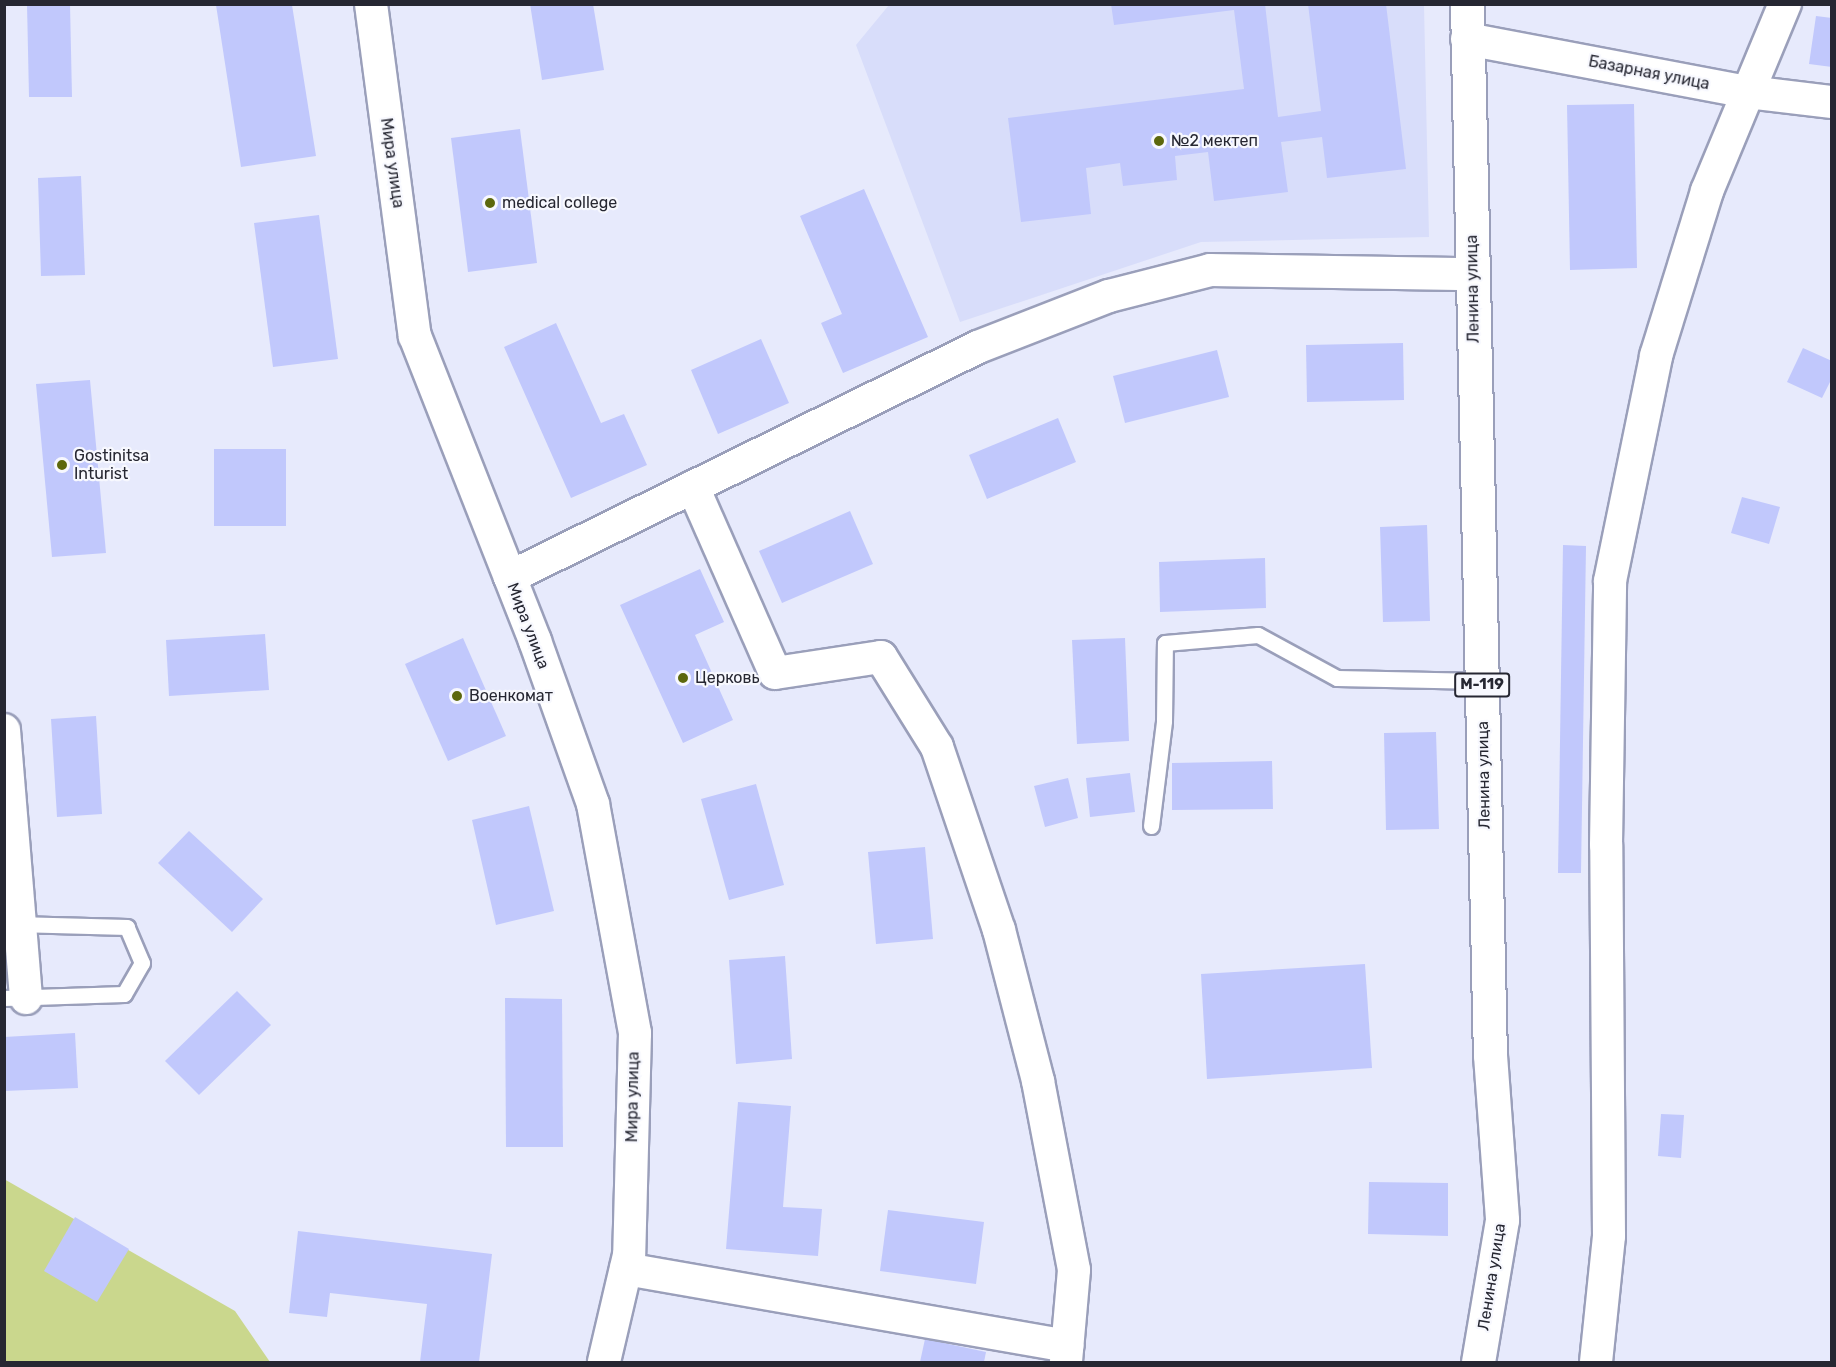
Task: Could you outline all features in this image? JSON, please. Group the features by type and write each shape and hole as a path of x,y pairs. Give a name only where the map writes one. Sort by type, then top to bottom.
{"main road":[{"name":"Ленина улица","path":"1467,4 1490,1055 1502,1220 1478,1362"}],"street":[{"name":"Мира улица","path":"371,4 415,336 510,577 593,804 635,1033 629,1255 604,1362"},
{"path":"1596,1362 1609,1236 1606,845 1610,580 1656,356 1707,190 1785,4"},
{"name":"Базарная улица","path":"1467,39 1748,92 1832,102"},
{"path":"510,577 978,347 1108,296 1210,270 1473,274"},
{"path":"626,1269 1067,1354 1074,1270 1038,1082 999,930 937,747 881,657 775,673 693,488"},
{"path":"4,730 15,998"}],"lane":[{"path":"1151,826 1164,721 1165,643 1258,635 1337,678 1482,681"},
{"path":"12,924 127,927 142,963 124,994 15,998"}],"shaded area":[{"name":"№2 мектеп","path":"889,5 1424,5 1429,237 1201,242 960,322 856,45"}],"green space":[{"path":"4,1179 235,1311 270,1362 5,1362"}],"building":[{"path":"27,4 70,4 72,97 29,97"},
{"path":"530,4 593,4 604,70 542,80"},
{"path":"1111,4 1265,4 1278,117 1321,111 1308,4 1386,4 1406,169 1327,178 1322,137 1281,142 1288,192 1214,201 1208,152 1175,156 1177,180 1123,186 1120,163 1086,168 1091,214 1021,222 1008,118 1244,89 1234,10 1114,25"},
{"path":"216,5 292,5 316,156 241,167"},
{"path":"1816,16 1832,18 1832,67 1809,64"},
{"path":"1634,104 1637,268 1570,270 1567,105"},
{"path":"520,129 537,263 468,272 451,138"},
{"path":"81,176 85,275 41,276 38,178"},
{"path":"864,189 928,337 843,373 821,323 842,314 800,216"},
{"path":"319,215 338,359 273,367 254,223"},
{"path":"556,323 601,423 624,414 647,465 571,498 504,347"},
{"path":"761,339 789,403 718,434 691,370"},
{"path":"1403,343 1404,400 1307,402 1306,345"},
{"path":"1803,348 1832,361 1832,378 1822,398 1787,382"},
{"path":"1217,350 1229,397 1125,423 1113,376"},
{"path":"90,380 106,553 52,557 36,384"},
{"path":"1058,418 1076,462 987,499 969,455"},
{"path":"214,449 286,449 286,526 214,526"},
{"path":"1742,497 1780,507 1769,544 1731,533"},
{"path":"850,511 873,564 782,603 759,551"},
{"path":"1427,525 1430,621 1383,622 1380,527"},
{"path":"1563,545 1586,546 1581,873 1558,873"},
{"path":"1265,558 1266,608 1160,612 1159,562"},
{"name":"Церковь","path":"700,569 724,622 695,635 733,720 683,743 620,605"},
{"path":"265,634 269,690 169,696 166,640"},
{"path":"463,638 506,736 448,761 405,664"},
{"path":"1125,638 1129,741 1077,744 1072,640"},
{"path":"96,716 102,814 57,817 51,719"},
{"path":"1436,732 1439,829 1386,830 1384,733"},
{"path":"1272,761 1273,809 1172,810 1172,763"},
{"path":"1130,773 1135,812 1090,817 1086,778"},
{"path":"1068,778 1078,818 1045,827 1034,786"},
{"path":"756,784 784,885 729,900 701,799"},
{"path":"529,806 554,911 496,925 472,820"},
{"path":"189,831 263,899 232,932 158,863"},
{"path":"925,847 933,939 876,944 868,852"},
{"path":"785,956 792,1059 736,1064 729,960"},
{"path":"1365,964 1372,1068 1207,1079 1201,974"},
{"path":"237,991 271,1025 199,1095 165,1061"},
{"path":"505,998 562,999 563,1147 506,1147"},
{"path":"75,1033 78,1088 4,1091 4,1037"},
{"path":"738,1102 791,1106 783,1207 822,1209 818,1256 726,1249"},
{"path":"1661,1114 1684,1115 1681,1158 1658,1156"},
{"path":"1369,1182 1448,1183 1448,1236 1368,1234"},
{"path":"888,1210 984,1222 976,1284 880,1271"},
{"path":"75,1217 129,1249 97,1302 44,1271"},
{"path":"298,1231 492,1254 479,1362 420,1362 427,1304 330,1293 327,1317 289,1313"},
{"path":"925,1339 986,1352 984,1362 920,1362"}],"place":[{"name":"№2 мектеп","path":"1159,141"},
{"name":"medical college","path":"490,203"},
{"name":"Gostinitsa Inturist","path":"62,465"},
{"name":"Церковь","path":"683,678"},
{"name":"Военкомат","path":"457,696"}]}
